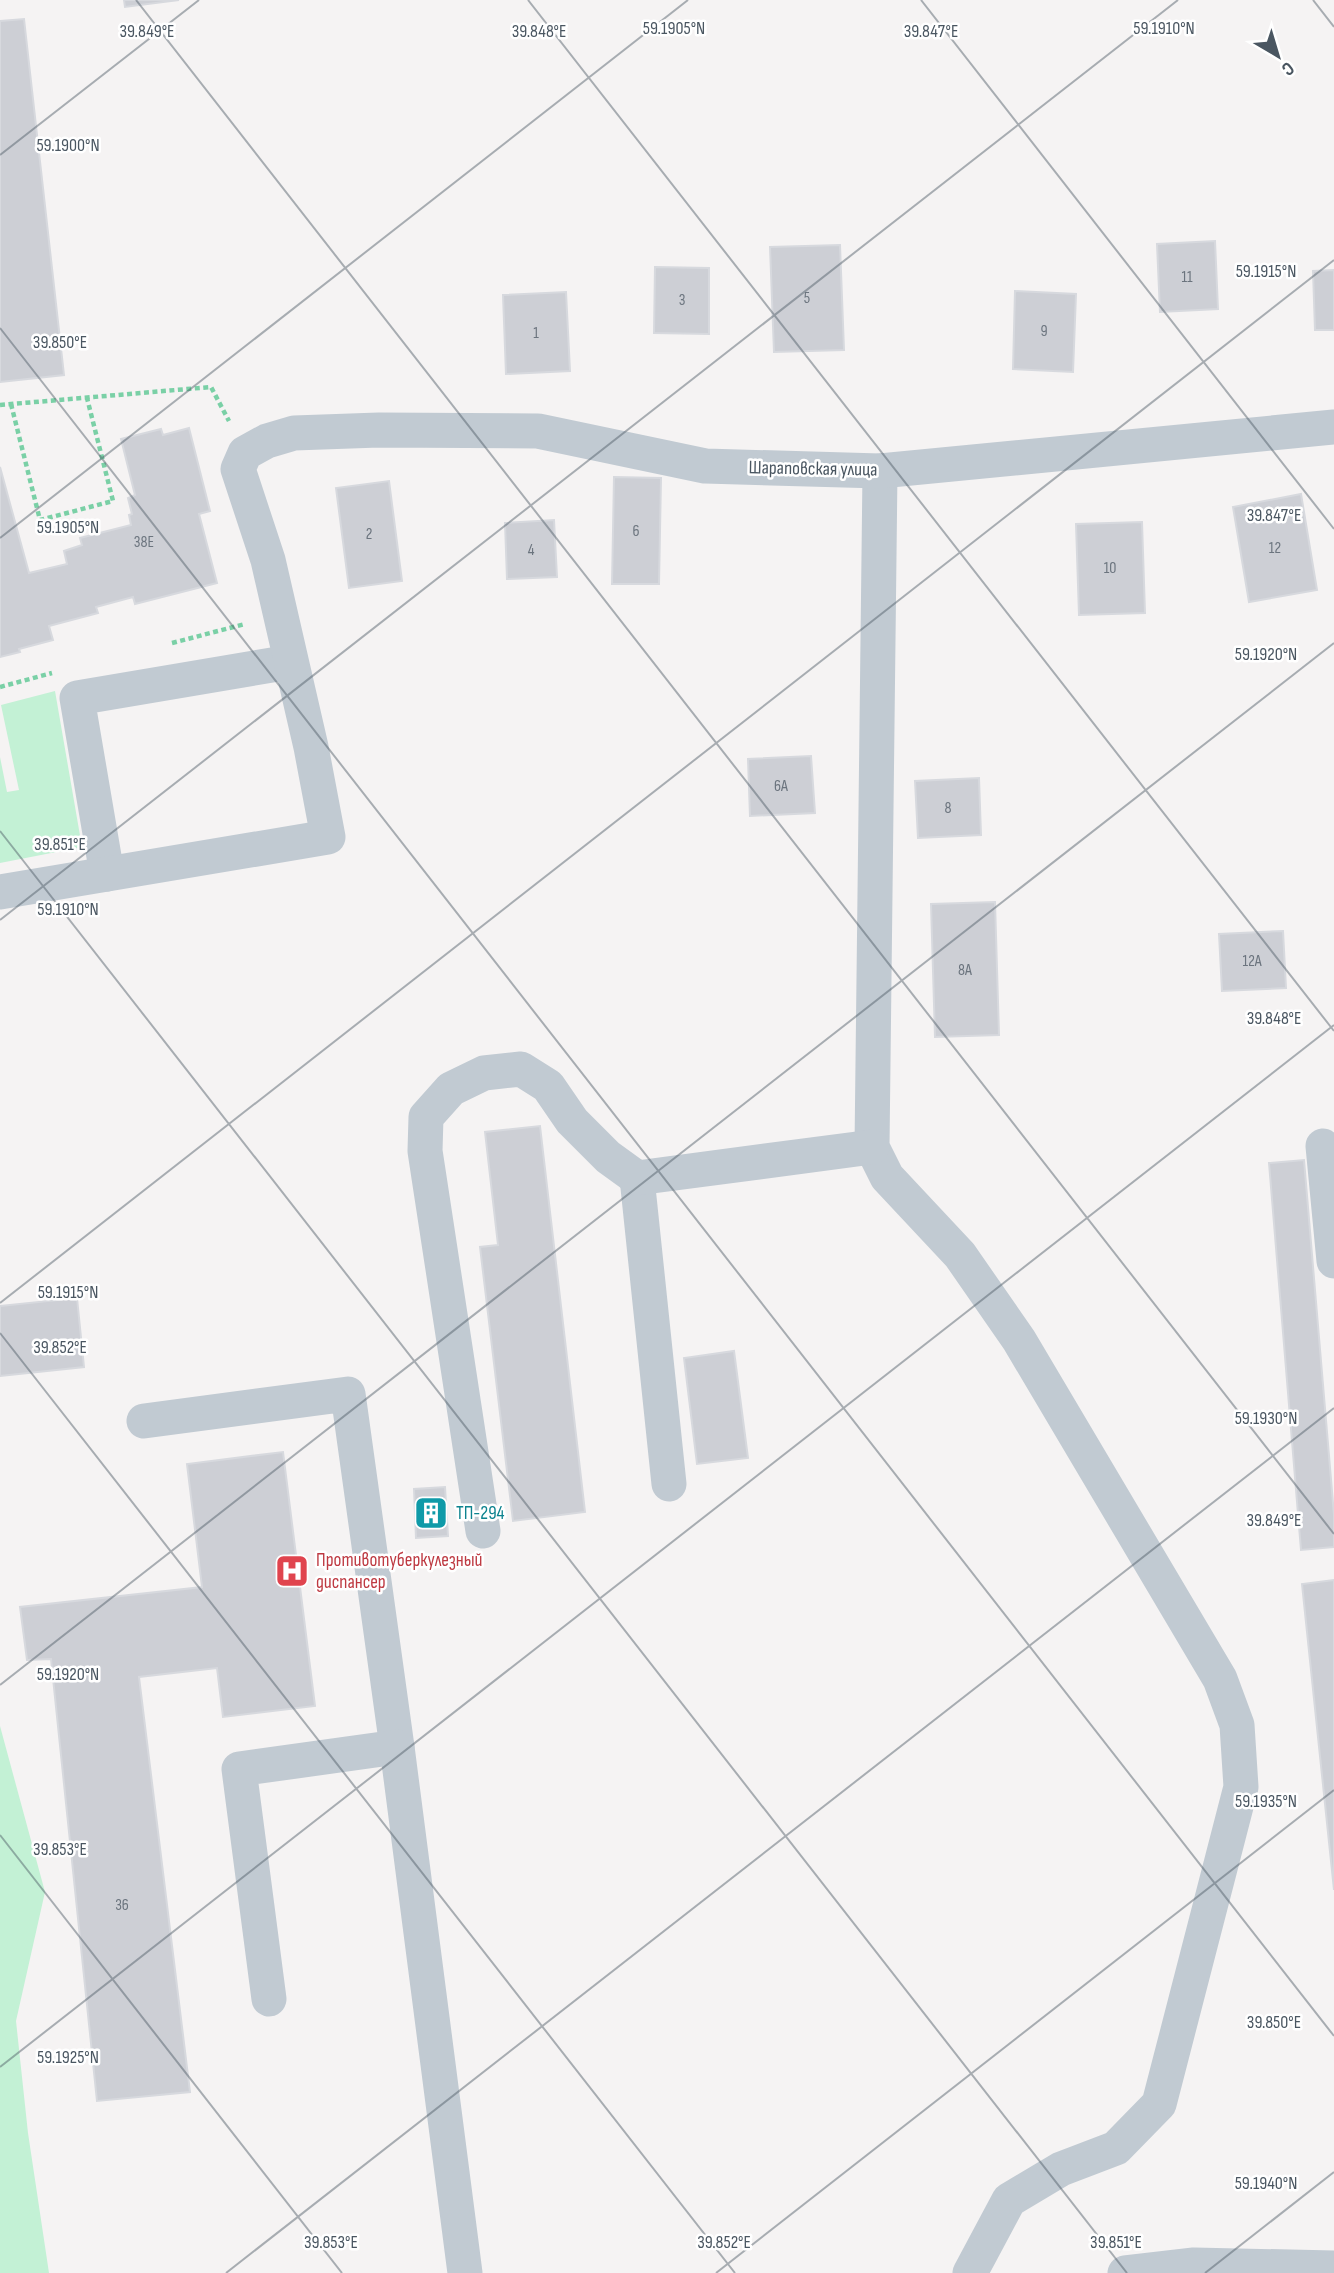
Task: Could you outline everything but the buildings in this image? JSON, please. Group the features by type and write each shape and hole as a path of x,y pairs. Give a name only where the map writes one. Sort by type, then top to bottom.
{"street":[{"name":"Шараповская улица","path":"245,453 268,441 294,433 379,430 538,431 705,466 880,471 1334,427"},
{"path":"0,892 328,837 311,747 268,561 237,469 245,453"},
{"path":"880,471 872,1147 887,1177 960,1255 1019,1340 1220,1679 1237,1725 1241,1787 1159,2104 1116,2148 1061,2169 1009,2200 970,2273"},
{"path":"107,874 78,698 290,662"},
{"path":"483,1531 425,1151 426,1117 451,1089 484,1073 521,1069 548,1086 572,1121 608,1157 637,1178 872,1147"},
{"path":"1323,1146 1334,1261"},
{"path":"637,1178 668,1484"},
{"path":"144,1421 348,1394 397,1746 465,2273"},
{"path":"269,1999 239,1769 397,1746"},
{"path":"1125,2273 1194,2265 1325,2269"}],"path":[{"path":"0,405 211,387 245,453"},
{"path":"10,404 40,520 113,501 87,398"}],"green space":[{"path":"55,691 82,847 0,863 0,757 7,792 19,790 1,705"},
{"path":"0,1726 45,1892 16,2021 28,2133 49,2273 0,2273"}],"place":[{"name":"ТП-294","path":"431,1513"},
{"name":"Противотуберкулезный диспансер","path":"292,1571"}]}
